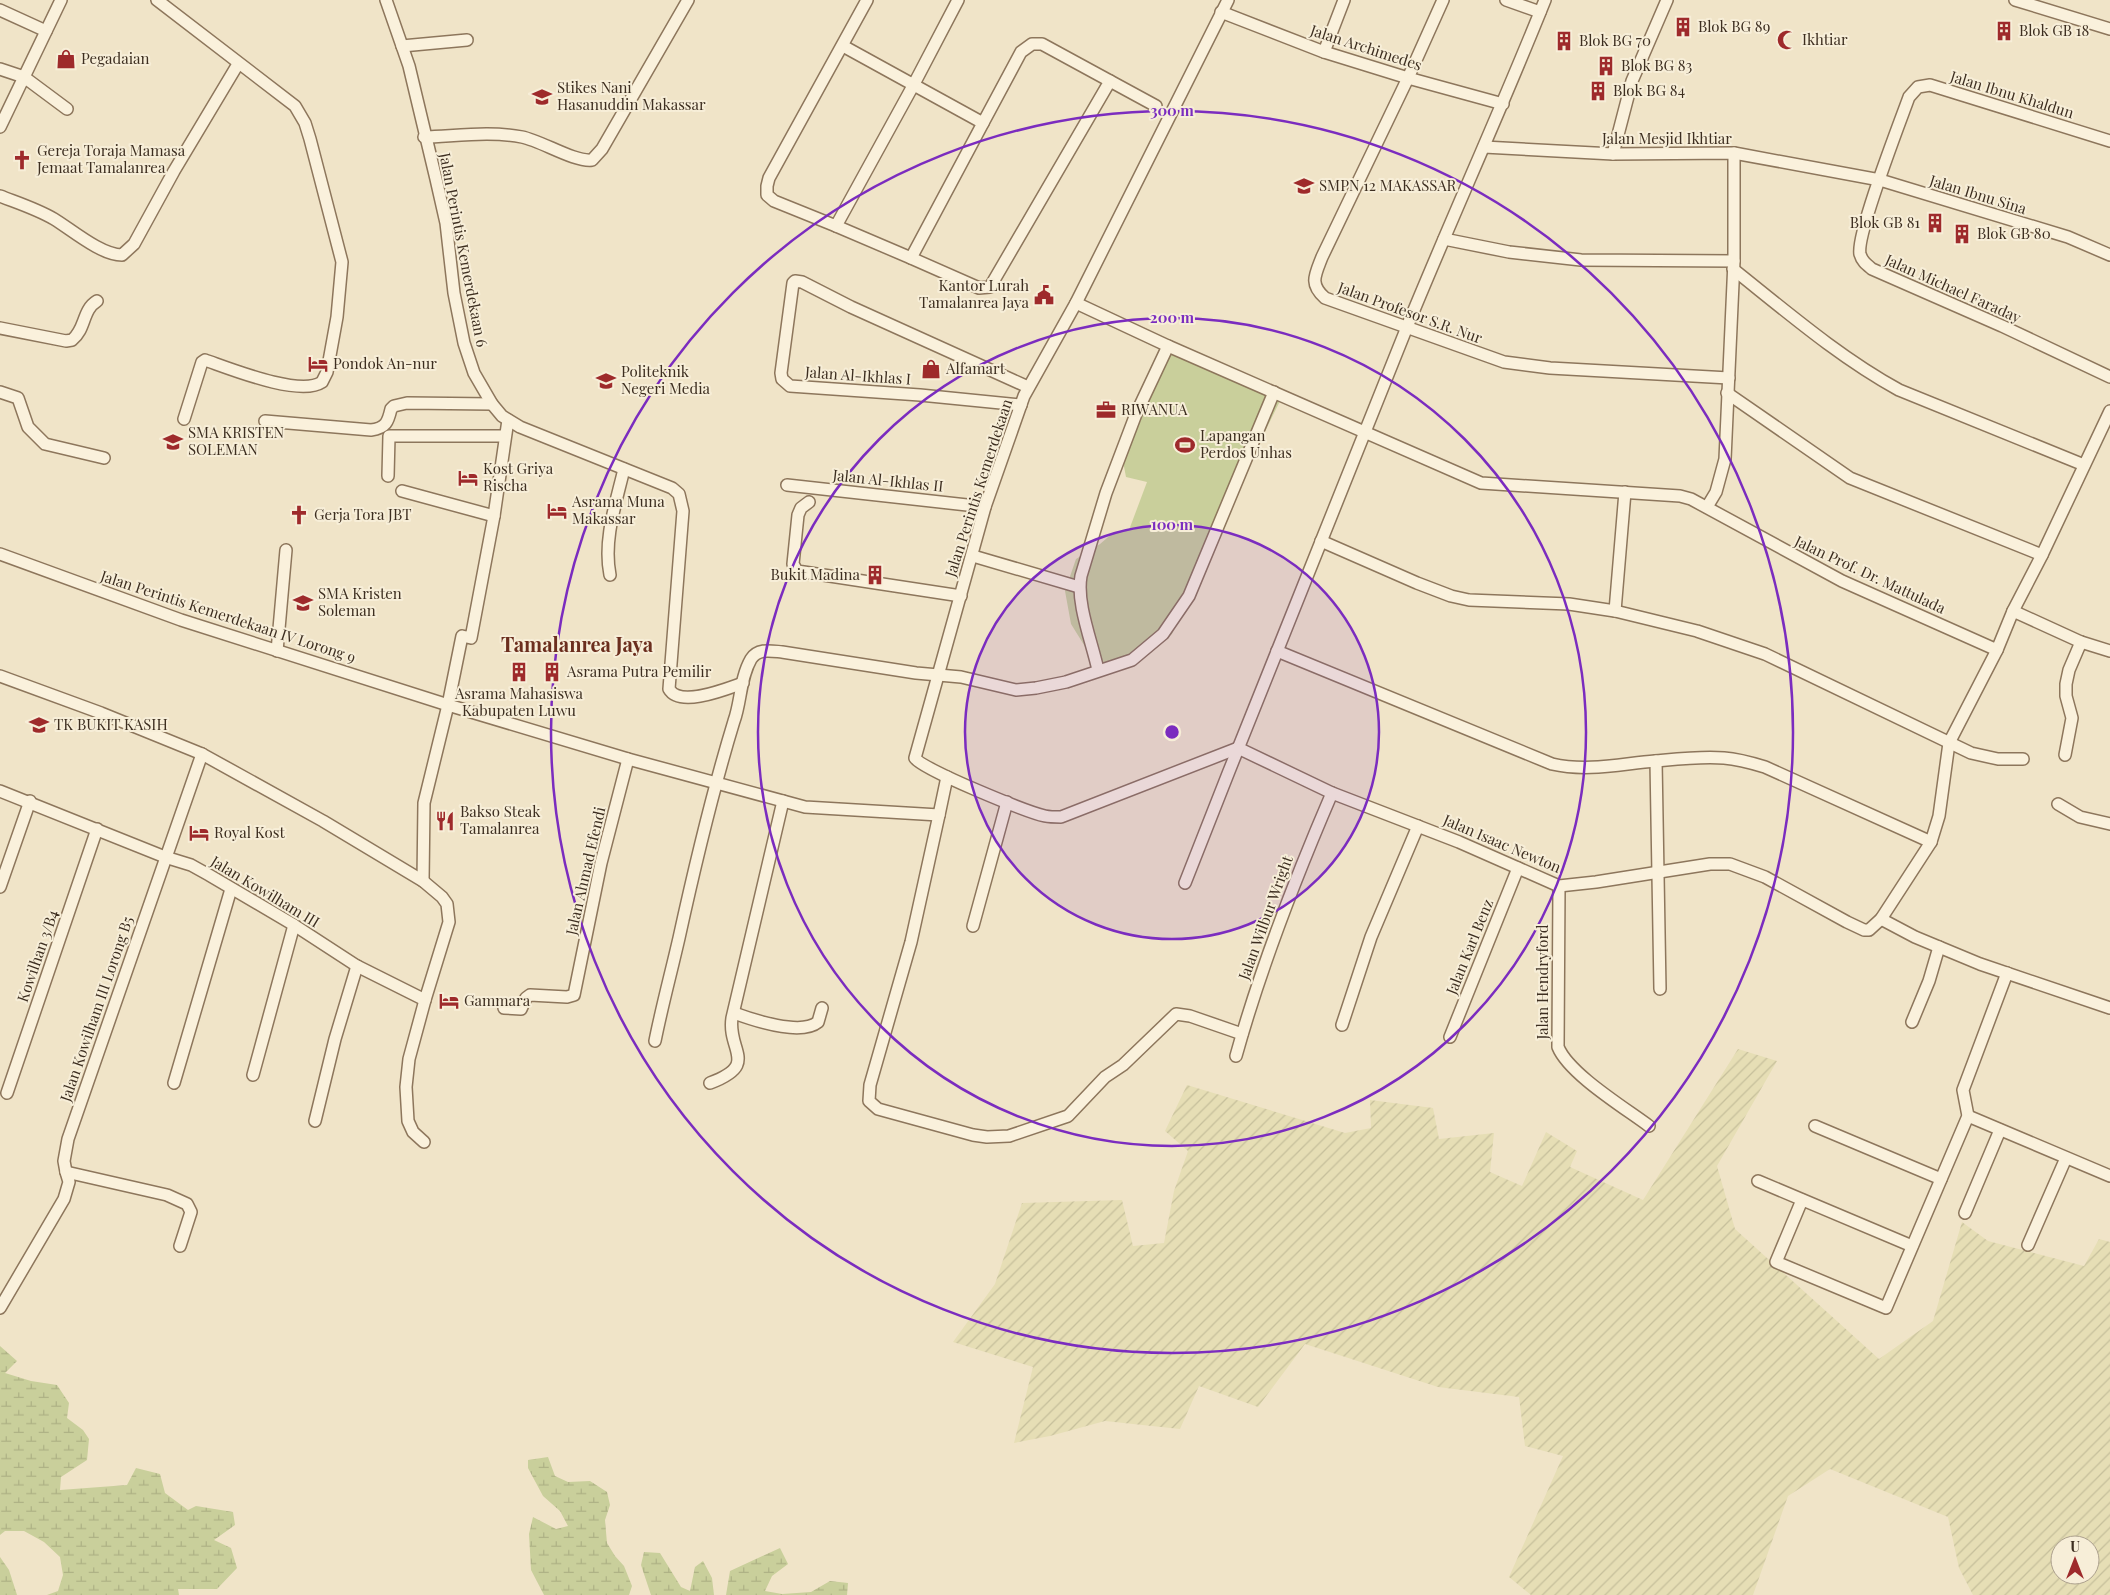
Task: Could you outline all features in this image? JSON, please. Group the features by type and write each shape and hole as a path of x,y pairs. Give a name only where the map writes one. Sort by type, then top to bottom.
{"street":[{"path":"0,127 61,0"},
{"path":"157,0 295,106 305,123 328,203 342,262 337,317 327,372 322,382 310,387 302,387 258,378 205,360 202,362 197,374 184,419"},
{"name":"Jalan Perintis Kemerdekaan 6","path":"386,0 409,66 424,137 446,223 454,293 464,342 474,372 492,404 508,420 520,427 672,488 679,494 683,511 669,684 672,693 682,696 712,693 743,683"},
{"path":"424,137 505,134 526,137 589,160 596,157 602,150 688,0"},
{"path":"868,0 769,178 767,195 774,201 979,288 990,287 1110,82"},
{"path":"836,226 958,0"},
{"name":"Jalan Perintis Kemerdekaan","path":"947,777 920,764 915,758 937,675 973,556 985,507 1020,405 1028,387 1076,303 1228,0"},
{"path":"1324,52 1344,0"},
{"path":"1408,78 1443,0"},
{"path":"1506,0 1540,12"},
{"path":"1185,883 1407,327 1503,104 1545,0"},
{"path":"1612,154 1632,81 1667,0"},
{"path":"2015,0 2110,29"},
{"path":"0,10 46,31"},
{"name":"Jalan Archimedes","path":"1221,12 1324,52 1408,78 1503,104"},
{"path":"402,46 467,40"},
{"path":"910,258 1021,52 1032,44 1042,44 1156,106"},
{"path":"843,46 983,123"},
{"path":"0,196 53,218 89,242 116,255 122,255 134,244 174,170 238,64"},
{"path":"0,69 24,77 67,109"},
{"name":"Jalan Profesor S.R. Nur","path":"1408,78 1322,257 1314,278 1315,286 1326,298 1504,362 1518,365 1729,378"},
{"name":"Jalan Ibnu Khaldun","path":"1880,180 1909,98 1918,87 1930,85 2110,141"},
{"name":"Jalan Mesjid Ikhtiar","path":"1484,146 1612,154 1734,153 1880,180"},
{"path":"1707,507 1716,492 1725,459 1734,265 1734,153"},
{"name":"Jalan Ibnu Sina","path":"1880,180 2068,237 2106,253"},
{"name":"Jalan Michael Faraday","path":"1880,180 1860,241 1860,253 1864,262 1872,269 2002,326 2110,377"},
{"path":"1444,239 1509,252 1581,260 1734,265 1818,337 1873,376 1899,390 2084,465"},
{"name":"Jalan Al-Ikhlas I","path":"1020,405 790,386 782,379 781,374 793,283 795,281 802,282 851,307 1028,387"},
{"path":"0,328 66,341 75,338 87,310 91,304 98,301"},
{"name":"Jalan Prof. Dr. Mattulada","path":"1076,303 1168,346 1481,483 1680,496 1707,507 1842,581 1997,650"},
{"path":"1098,670 1079,587 1106,493 1136,414 1168,346"},
{"path":"0,392 18,398 28,427 45,444 104,458"},
{"path":"655,1041 665,990 716,783 736,717 743,683 752,659 759,652 768,650 961,677 1016,690 1066,682 1132,660 1163,634 1189,596 1274,392"},
{"path":"1727,393 1850,478 2042,555"},
{"path":"265,421 371,430 384,427 388,422 391,408 407,402 492,404"},
{"path":"1877,923 1931,842 1939,816 1949,743 1997,650 2013,611 2042,555 2110,411"},
{"path":"423,881 424,803 448,705 462,636 471,638 494,516 508,420"},
{"path":"388,476 389,436 505,436"},
{"path":"610,575 608,557 609,535 624,469"},
{"name":"Jalan Al-Ikhlas II","path":"788,485 985,507"},
{"path":"402,491 494,516"},
{"path":"1616,610 1625,492"},
{"path":"809,502 801,508 798,515 793,564 797,571 961,596"},
{"path":"1321,541 1451,596 1470,600 1569,604 1616,610 1697,631 1765,654 1971,753 1998,759 2023,759"},
{"path":"277,651 286,550"},
{"name":"Jalan Perintis Kemerdekaan IV Lorong 9","path":"0,554 181,620 448,705 628,759 805,807 940,815"},
{"path":"973,556 1079,587"},
{"path":"2013,611 2081,642 2110,651"},
{"path":"2065,754 2072,718 2066,696 2066,684 2069,670 2081,642"},
{"path":"1278,651 1552,764 1567,767 1597,768 1656,761 1723,758 1766,767 1931,842"},
{"path":"0,676 101,713 202,754 323,821 423,881 442,897 449,913 448,922 409,1059 406,1087 408,1121 413,1132 424,1142"},
{"path":"1238,748 1060,817 1043,816 947,777 911,942 870,1085 868,1101 878,1109 974,1135 987,1137 1009,1136 1068,1116 1105,1077 1123,1065 1176,1014 1190,1016 1242,1034"},
{"name":"Jalan Isaac Newton","path":"1238,748 1332,794 1418,826 1559,886 1710,864 1730,864 1765,877 1864,930 1877,923 2006,973 2110,1008"},
{"name":"Jalan Kowilham III Lorong B5","path":"0,1308 64,1199 68,1182 64,1161 68,1139 202,754"},
{"name":"Jalan Ahmad Efendi","path":"504,1008 521,1010 526,998 530,996 571,997 574,995 601,863 628,759"},
{"path":"1656,761 1660,989"},
{"name":"Jalan Kowilham III","path":"0,791 30,801 165,857 191,865 294,925 357,966 425,1000"},
{"name":"Jalan Wilbur Wright","path":"1236,1056 1261,971 1281,916 1332,794"},
{"path":"0,888 30,801"},
{"path":"710,1083 725,1078 733,1071 738,1060 739,1053 732,1032 734,1013 783,801"},
{"path":"974,926 1008,802"},
{"path":"2058,804 2080,817 2110,824"},
{"path":"1342,1025 1371,937 1418,826"},
{"name":"Kowilhan 3/B4","path":"8,1093 97,829"},
{"name":"Jalan Karl Benz","path":"1450,1037 1518,868"},
{"name":"Jalan Hendryford","path":"1559,886 1558,1047 1568,1063 1649,1126"},
{"path":"174,1083 231,889"},
{"path":"253,1075 294,925"},
{"path":"1912,1022 1929,981 1940,947"},
{"path":"315,1120 335,1039 357,966"},
{"path":"1802,1200 1776,1262 1886,1308 1968,1116 1963,1090 2006,973"},
{"path":"734,1013 774,1024 808,1027 818,1022 822,1008"},
{"path":"1968,1116 2110,1176"},
{"path":"1815,1126 1941,1179"},
{"path":"1965,1213 2000,1130"},
{"path":"2028,1245 2066,1158"},
{"path":"66,1172 167,1195 188,1204 191,1212 180,1246"},
{"path":"1758,1181 1912,1246"}],"shaded area":[{"path":"1738,1049 1777,1061 1717,1166 1735,1229 1879,1359 1933,1321 1962,1222 1988,1241 2084,1266 2099,1239 2110,1242 2110,1595 1973,1595 1959,1568 1948,1517 1830,1469 1788,1496 1753,1595 1531,1595 1509,1577 1563,1456 1525,1446 1519,1397 1438,1387 1305,1344 1258,1407 1199,1386 1180,1429 1105,1421 1050,1436 1014,1443 1033,1367 953,1342 995,1284 1022,1203 1122,1200 1133,1246 1164,1243 1174,1191 1188,1151 1165,1131 1187,1085 1345,1133 1371,1128 1370,1100 1433,1108 1439,1139 1494,1133 1490,1172 1522,1186 1546,1132 1577,1151 1570,1167 1643,1200"}],"green space":[{"path":"1164,350 1280,401 1220,523 1172,634 1139,660 1102,674 1071,624 1065,591 1076,559 1100,544 1114,532 1129,530 1147,482 1126,477 1122,456"},
{"path":"0,1346 17,1361 5,1373 31,1381 57,1385 69,1403 67,1418 83,1430 89,1439 87,1460 61,1477 60,1490 127,1485 136,1468 160,1474 165,1493 188,1510 196,1506 233,1512 235,1525 214,1540 231,1548 237,1568 217,1589 178,1589 179,1595 47,1595 58,1591 63,1575 60,1557 44,1542 24,1531 5,1531 0,1535"},
{"path":"548,1457 555,1476 568,1482 590,1481 607,1492 610,1505 605,1520 607,1543 624,1566 632,1586 629,1595 544,1595 531,1570 529,1534 533,1517 556,1529 568,1526 560,1511 543,1496 528,1468 528,1460"},
{"path":"780,1548 788,1564 772,1576 765,1591 782,1594 811,1592 830,1581 848,1583 847,1595 726,1595 730,1571"},
{"path":"644,1552 660,1553 681,1587 690,1591 695,1567 703,1561 712,1578 714,1595 651,1595 641,1565"},
{"path":"0,1557 9,1570 17,1595 0,1595"}],"place":[{"name":"Blok BG 89","path":"1683,27"},
{"name":"Blok GB 18","path":"2004,31"},
{"name":"Ikhtiar","path":"1787,40"},
{"name":"Blok BG 70","path":"1564,41"},
{"name":"Pegadaian","path":"66,59"},
{"name":"Blok BG 83","path":"1606,66"},
{"name":"Blok BG 84","path":"1598,91"},
{"name":"Stikes Nani Hasanuddin Makassar","path":"542,97"},
{"name":"Gereja Toraja Mamasa Jemaat Tamalanrea","path":"22,160"},
{"name":"SMPN 12 MAKASSAR","path":"1304,186"},
{"name":"Blok GB 81","path":"1935,223"},
{"name":"Blok GB 80","path":"1962,234"},
{"name":"Kantor Lurah Tamalanrea Jaya","path":"1044,295"},
{"name":"Pondok An-nur","path":"318,364"},
{"name":"Alfamart","path":"931,369"},
{"name":"Politeknik Negeri Media","path":"606,381"},
{"name":"RIWANUA","path":"1106,410"},
{"name":"SMA KRISTEN SOLEMAN","path":"173,442"},
{"name":"Lapangan Perdos Unhas","path":"1185,445"},
{"name":"Kost Griya Rischa","path":"468,478"},
{"name":"Asrama Muna Makassar","path":"557,511"},
{"name":"Gerja Tora JBT","path":"299,515"},
{"name":"Bukit Madina","path":"875,575"},
{"name":"SMA Kristen Soleman","path":"303,603"},
{"name":"Asrama Mahasiswa Kabupaten Luwu","path":"519,672"},
{"name":"Asrama Putra Pemilir","path":"552,672"},
{"name":"TK BUKIT KASIH","path":"39,725"},
{"name":"Bakso Steak Tamalanrea","path":"445,821"},
{"name":"Royal Kost","path":"199,833"},
{"name":"Gammara","path":"449,1001"}],"district":[{"name":"Tamalanrea Jaya","path":"577,645"}]}
